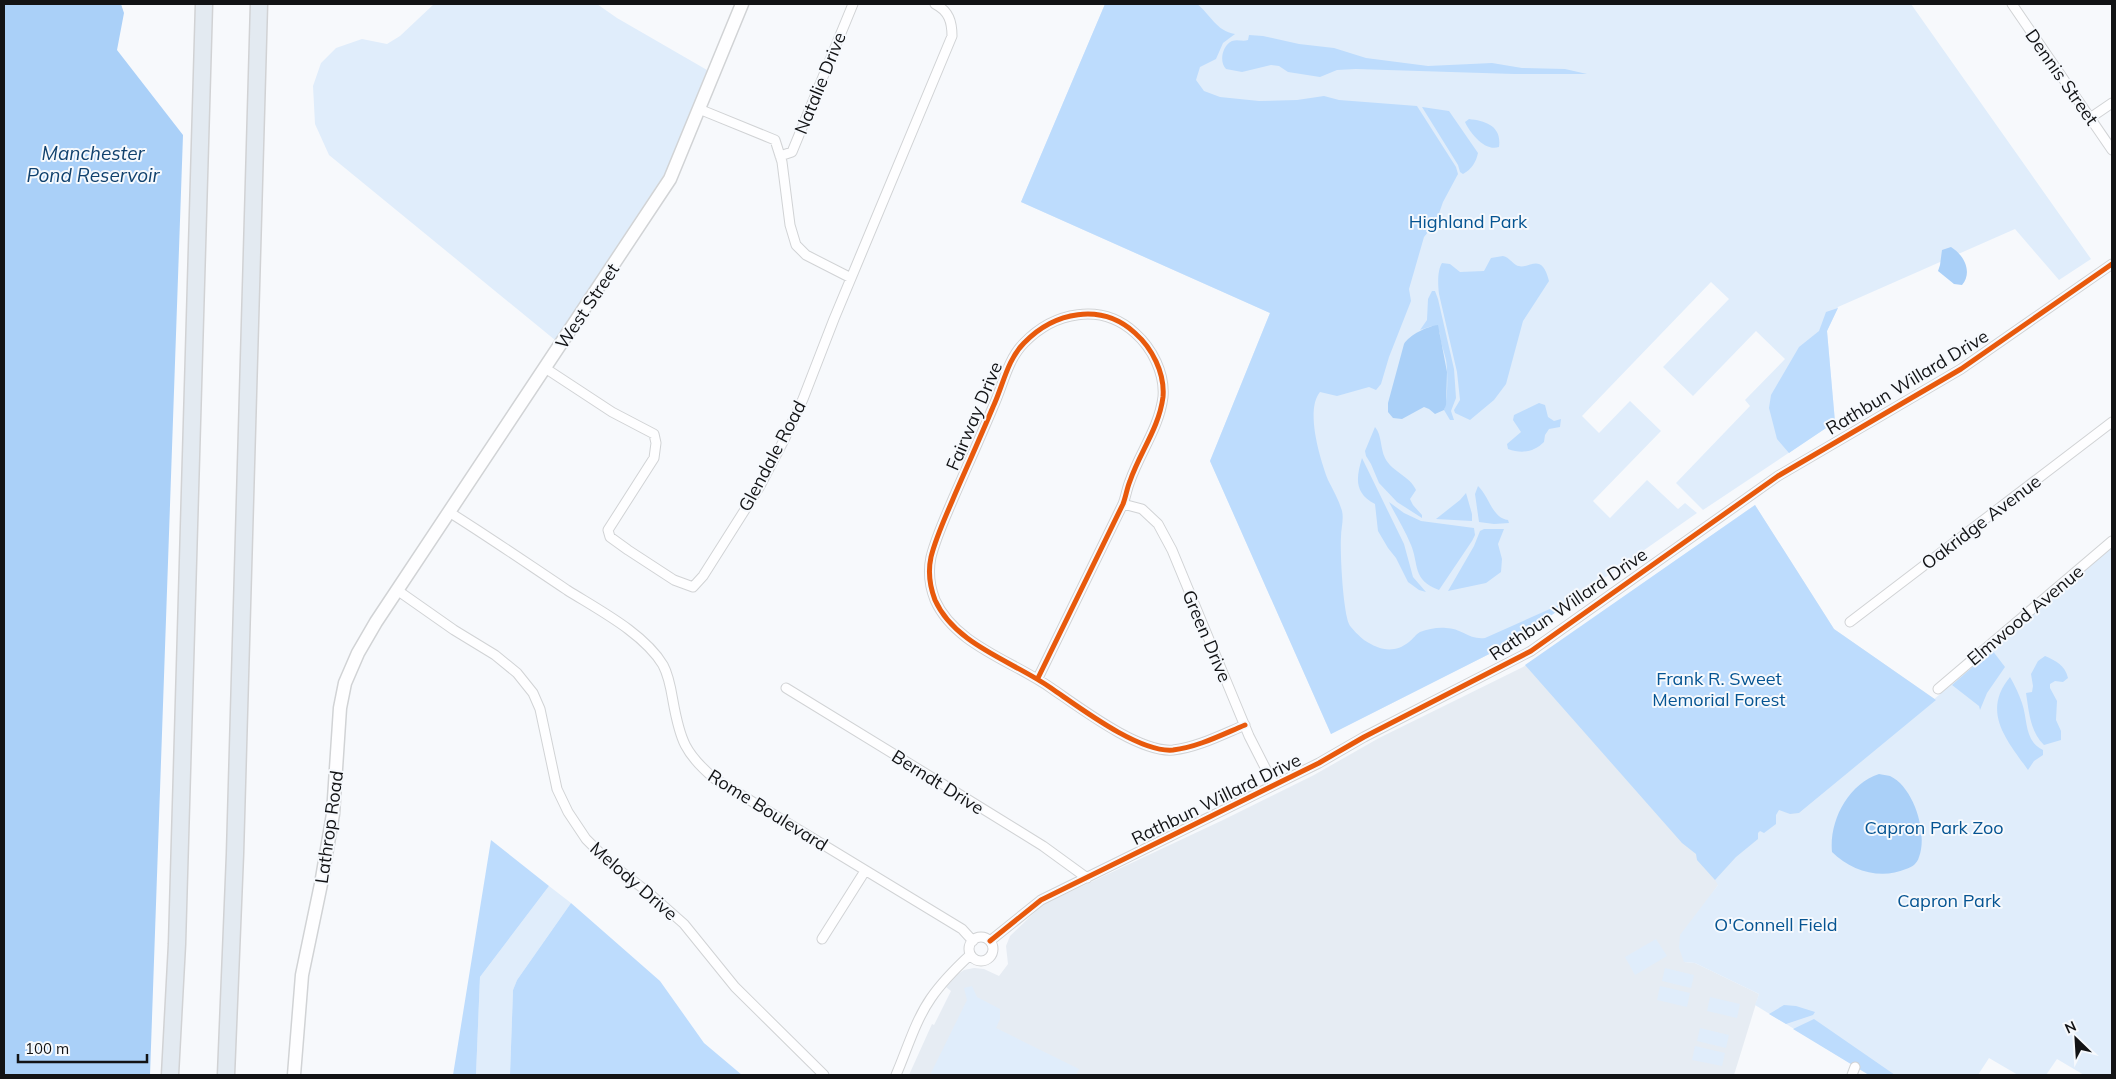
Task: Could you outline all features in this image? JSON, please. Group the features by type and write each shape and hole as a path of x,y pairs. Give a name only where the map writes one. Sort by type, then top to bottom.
{"highway":[{"path":"170,1075 177,944 204,4"},
{"path":"226,1075 235,854 259,4"}],"main road":[{"name":"West Street","path":"397,590 670,178 742,4"},
{"name":"Lathrop Road","path":"294,1075 302,975 333,814 340,708 345,684 358,653 397,590"}],"street":[{"name":"Natalie Drive","path":"780,156 792,152 853,4"},
{"name":"Glendale Road","path":"545,368 612,412 654,434 656,444 654,458 608,530 610,537 628,550 674,580 693,587 703,576 760,486 803,399 851,278 952,36 952,24 948,14 935,4"},
{"name":"Dennis Street","path":"2014,5 2112,150"},
{"path":"2090,118 2112,102"},
{"path":"699,109 775,140 780,156 790,225 796,245 806,255 851,278"},
{"name":"Rathbun Willard Drive","path":"970,955 978,961 990,957 993,952 990,941 1041,900 1274,785 1531,651 1778,476 1961,369 2112,264"},
{"name":"Fairway Drive","path":"1038,678 1124,504 1130,480 1160,414 1163,393 1158,368 1150,350 1134,332 1117,320 1095,314 1053,320 1037,330 1022,345 1008,368 994,406 941,527 930,559 930,579 935,599 944,616 960,632 1038,678 1084,711 1146,746 1170,750 1200,745 1245,725"},
{"name":"Oakridge Avenue","path":"1850,622 2112,422"},
{"name":"Green Drive","path":"1124,504 1142,509 1158,524 1172,550 1245,725 1274,785"},
{"name":"Rome Boulevard","path":"449,512 614,620 650,649 663,665 670,682 678,727 684,746 696,763 715,780 962,929 973,941"},
{"name":"Elmwood Avenue","path":"1938,689 2112,541"},
{"name":"Melody Drive","path":"397,590 440,620 495,654 518,673 533,692 540,709 557,789 568,812 586,839 610,863 650,894 684,924 735,987 824,1075"},
{"name":"Berndt Drive","path":"786,688 1043,846 1087,878"},
{"path":"822,939 865,871"},
{"path":"896,1075 931,998 970,955 969,946 973,941 983,938 990,941"}],"shaded area":[{"path":"1755,505 1834,629 1936,700 1736,865 1718,885 1703,907 1684,962 1695,963 1759,994 1734,1075 909,1075 932,1024 934,1025 951,991 946,987 964,970 984,969 999,976 1008,964 1006,946 1010,936 1042,905 1314,775 1379,738 1523,667"}],"green space":[{"path":"434,4 597,4 617,18 707,70 669,167 555,340 329,155 315,124 313,86 321,63 336,48 362,39 387,44 400,36"},
{"name":"Highland Park","path":"1105,4 1911,4 2091,259 2059,280 2015,229 1838,307 1827,331 1835,422 1703,510 1676,483 1750,406 1745,400 1785,359 1756,331 1693,396 1663,367 1729,299 1711,282 1582,416 1599,433 1630,401 1661,431 1593,501 1610,518 1647,480 1678,509 1685,503 1697,513 1513,642 1331,734 1210,461 1270,313 1021,202"},
{"path":"1105,4 1197,4 1223,30 1235,34 1223,43 1216,59 1200,67 1196,80 1204,91 1220,97 1259,101 1297,100 1324,96 1339,100 1417,106 1456,167 1458,174 1443,202 1436,222 1424,237 1409,289 1411,301 1389,357 1381,384 1376,390 1369,387 1337,396 1320,392 1316,400 1314,422 1318,448 1328,480 1343,514 1341,545 1347,617 1350,625 1364,640 1381,648 1392,649 1403,646 1420,632 1436,628 1456,630 1474,637 1485,638 1579,596 1513,642 1331,734 1210,461 1270,313 1021,202"},
{"path":"1249,35 1334,48 1366,58 1428,66 1492,63 1522,68 1565,69 1587,74 1514,74 1356,69 1337,70 1320,77 1288,72 1279,66 1271,65 1242,72 1226,69 1222,58 1226,46 1232,41 1248,40"},
{"path":"1422,107 1449,111 1478,153 1469,170 1463,174 1460,172 1458,165"},
{"path":"1469,119 1481,121 1492,126 1498,134 1499,147 1488,147 1483,144 1470,131 1465,122"},
{"path":"1503,256 1516,265 1538,264 1542,266 1546,271 1549,281 1523,321 1506,384 1494,400 1470,420 1455,413 1454,410 1460,400 1457,372 1439,294 1439,270 1442,263 1450,264 1460,272 1484,271 1491,258"},
{"path":"1432,291 1435,291 1438,299 1454,369 1456,398 1451,411 1454,420 1450,420 1444,410 1447,393 1447,371 1440,333 1432,326 1420,330 1427,320 1428,299"},
{"path":"1838,308 1827,331 1835,422 1789,453 1777,439 1769,408 1771,395 1799,347 1819,331 1826,312"},
{"path":"1539,403 1545,405 1548,417 1554,421 1561,419 1560,427 1549,429 1545,435 1544,442 1532,450 1523,452 1508,449 1507,444 1521,432 1513,420 1514,415"},
{"path":"1375,427 1379,434 1383,454 1388,463 1410,481 1416,490 1410,499 1422,515 1422,518 1397,502 1379,483 1365,451"},
{"path":"1362,458 1404,544 1413,577 1426,592 1419,590 1408,582 1396,558 1378,531 1375,504 1363,495 1358,484"},
{"path":"1478,486 1494,511 1508,520 1509,523 1479,522 1475,494"},
{"path":"1466,493 1472,521 1436,519 1460,500"},
{"path":"1389,502 1404,513 1421,521 1474,528 1475,535 1472,541 1439,590 1430,586 1420,576 1411,545"},
{"name":"Frank R. Sweet Memorial Forest","path":"1755,505 1834,629 1936,700 1799,813 1790,814 1779,810 1776,815 1776,824 1764,833 1760,831 1758,839 1736,857 1715,880 1697,860 1696,854 1682,843 1525,665"},
{"path":"1484,529 1504,529 1498,544 1502,559 1501,572 1486,583 1448,591 1474,546 1480,531"},
{"name":"Capron Park","path":"2112,547 2112,1075 2084,1075 2057,1059 2046,1075 2018,1075 1989,1058 1978,1075 1869,1075 1755,1005 1759,994 1695,963 1684,962 1679,948 1680,935 1718,885 1715,880 1736,857 1758,839 1758,833 1779,810 1790,814 1799,813"},
{"path":"1992,650 2005,667 1987,693 1980,710 1979,706 1952,685"},
{"path":"2045,656 2062,667 2068,678 2063,682 2055,681 2050,684 2050,688 2057,701 2056,720 2061,731 2061,740 2044,745 2039,740 2033,727 2026,693 2032,692 2031,674 2038,661"},
{"path":"2010,677 2022,703 2030,736 2037,746 2043,750 2043,755 2034,761 2028,770 2005,737 1997,714 2002,690"},
{"path":"491,840 549,886 480,977 476,1075 453,1075"},
{"path":"549,886 571,903 517,980 513,990 510,1075 476,1075 480,977"},
{"path":"571,903 660,981 704,1043 742,1075 510,1075 513,990 517,980"},
{"path":"1656,939 1667,956 1635,975 1625,957"},
{"path":"1665,968 1694,975 1691,988 1662,981"},
{"path":"972,986 977,997 1000,1009 1000,1019 996,1028 1079,1069 1076,1075 930,1075 967,1000 964,988"},
{"path":"1660,986 1690,993 1687,1007 1657,1000"},
{"path":"1710,997 1740,1004 1737,1018 1707,1011"},
{"path":"1784,1005 1796,1006 1815,1012 1813,1015 1786,1024 1769,1014"},
{"path":"1814,1019 1895,1075 1869,1075 1793,1029"},
{"path":"1700,1028 1729,1035 1726,1048 1697,1041"},
{"path":"1695,1046 1725,1053 1722,1066 1692,1060"}],"water":[{"name":"Manchester Pond Reservoir","path":"4,4 121,4 124,13 117,50 183,135 150,1075 4,1075"},
{"path":"1951,247 1960,254 1966,264 1967,275 1962,285 1954,284 1938,271 1942,250"},
{"path":"1438,325 1447,372 1446,405 1444,410 1435,414 1424,407 1402,419 1393,418 1388,412 1388,403 1404,344 1410,337 1429,327"},
{"path":"1879,774 1890,776 1906,790 1917,812 1922,836 1919,857 1916,863 1906,869 1887,874 1857,869 1832,852 1834,828 1837,816 1843,805 1858,786"}],"cycle path":[{"path":"990,941 1041,900 1319,763 1364,737 1531,651 1778,476 1961,369 2112,264"},
{"path":"1038,678 1123,504 1134,470 1158,419 1163,397 1160,370 1147,346 1122,323 1108,317 1093,314 1063,318 1049,324 1036,332 1013,357 997,399 935,542 930,568 935,600 944,616 970,640 986,651 1036,678 1093,717 1127,737 1144,744 1159,749 1173,750 1209,740 1245,725"}],"park label":[{"name":"Capron Park Zoo","path":"1934,827"},
{"name":"O'Connell Field","path":"1776,924"}]}
